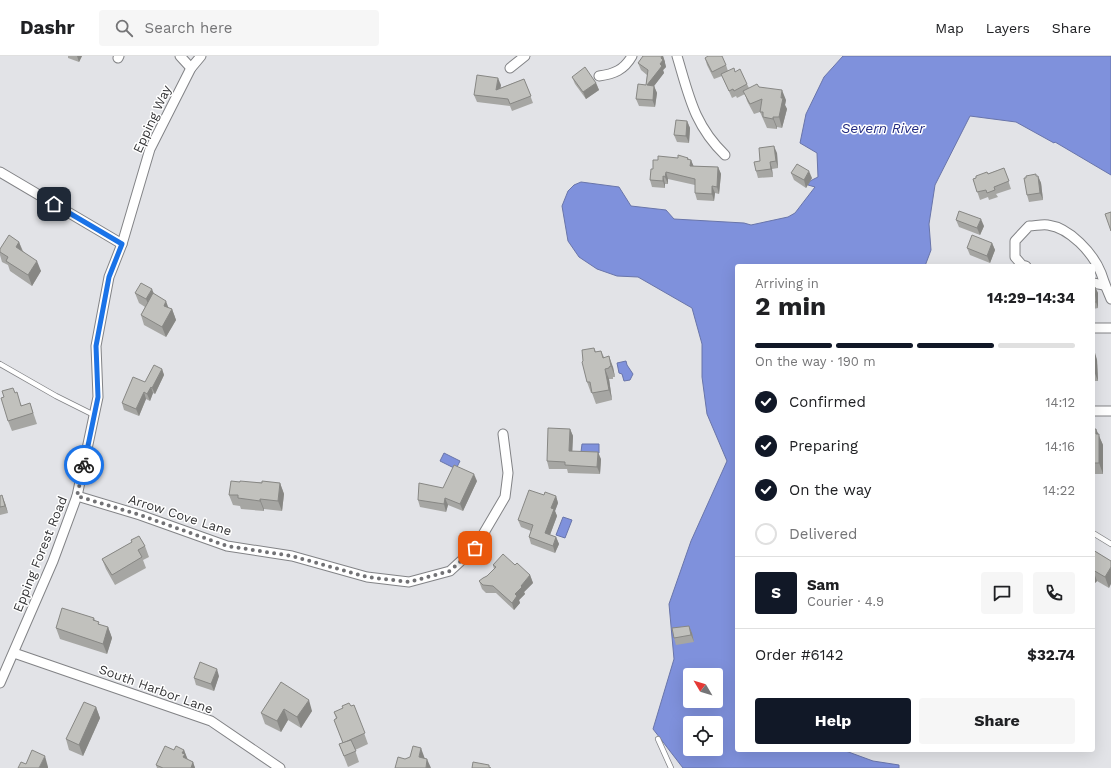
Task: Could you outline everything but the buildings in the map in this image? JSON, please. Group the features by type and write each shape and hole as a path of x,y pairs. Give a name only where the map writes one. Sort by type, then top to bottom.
{"street":[{"path":"180,56 190,68"},
{"name":"Epping Way","path":"122,244 150,149 190,68 201,56"},
{"path":"510,68 525,56"},
{"path":"599,76 608,75 622,69 632,56"},
{"path":"677,56 695,114 708,138 725,155"},
{"path":"0,172 122,244"},
{"path":"1022,264 1015,257 1015,241 1029,226 1048,225 1064,231 1079,241 1091,255 1101,272 1104,285 1111,298"},
{"name":"Epping Forest Road","path":"0,683 53,561 77,496 98,397 96,346 109,277 122,244"},
{"path":"1095,283 1104,285"},
{"path":"1095,328 1111,328"},
{"path":"1095,411 1111,410"},
{"name":"Arrow Cove Lane","path":"77,496 140,515 227,546 292,556 367,577 409,582 450,571 475,548 505,497 508,473 503,434"},
{"name":"South Harbor Lane","path":"14,653 211,721 280,768"}],"lane":[{"path":"0,364 56,396 94,415"},
{"path":"1095,534 1111,544"},
{"path":"658,739 672,768"}],"water":[{"name":"Severn River","path":"843,56 1111,56 1111,175 1055,142 1054,143 1016,122 970,116 935,185 929,224 931,250 926,264 735,264 735,752 848,752 873,761 899,765 899,768 683,768 653,729 674,659 669,604 691,541 727,461 707,414 702,377 702,344 692,308 638,277 617,276 597,269 579,257 568,241 562,206 568,191 574,185 581,182 619,187 631,206 666,210 674,219 744,223 751,225 788,217 795,213 815,187 808,185 810,181 818,177 817,153 800,143 806,114 824,77"},
{"path":"626,361 633,374 630,380 624,381 622,374 619,373 617,363"},
{"path":"582,444 599,444 599,453 581,452"},
{"path":"444,453 460,461 456,469 440,461"},
{"path":"563,517 572,520 565,538 556,535"}],"way so far":[{"path":"84,465 77,496 140,515 227,546 292,556 367,577 409,582 450,571 475,548"}],"route":[{"path":"54,204 122,244 109,277 96,346 98,397 84,465"}]}
